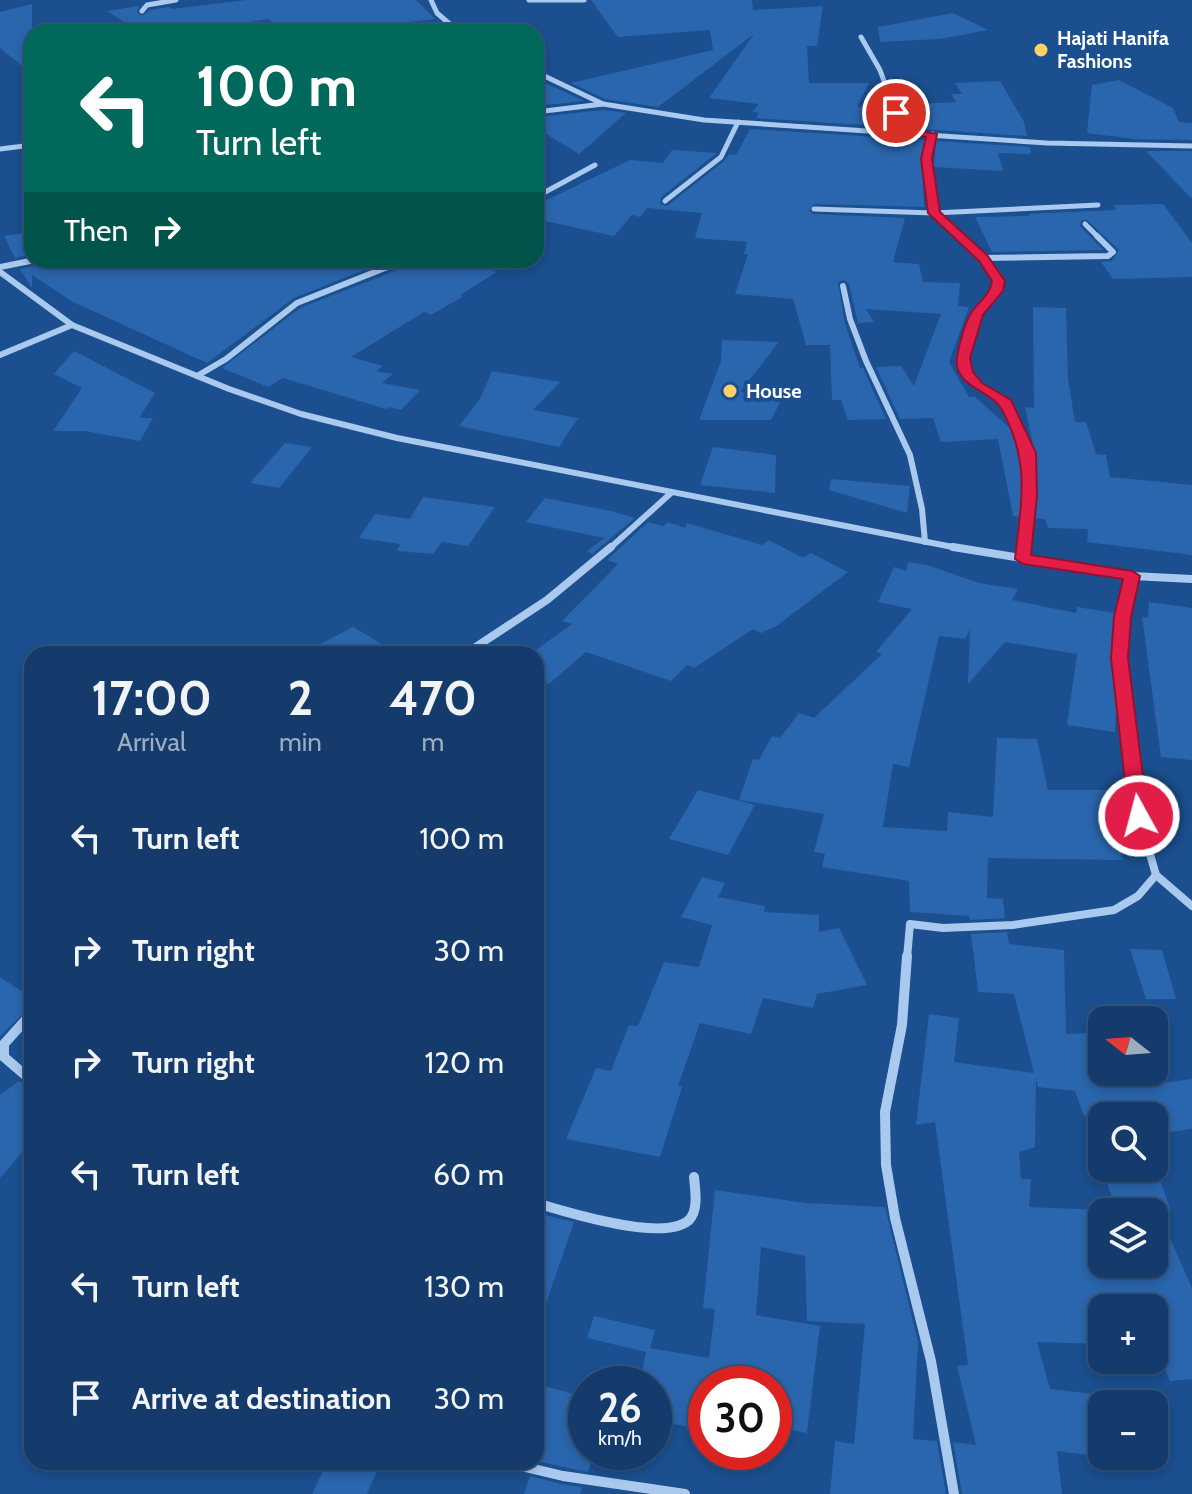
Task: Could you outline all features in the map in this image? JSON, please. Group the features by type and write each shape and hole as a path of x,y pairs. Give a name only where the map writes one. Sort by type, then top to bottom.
{"street":[{"path":"142,11 147,5 176,0"},
{"path":"432,0 437,13 449,24"},
{"path":"529,0 584,0"},
{"path":"861,37 866,52 879,67 902,131"},
{"path":"544,76 603,104 665,116 1088,145 1192,146"},
{"path":"544,111 603,104"},
{"path":"759,115 771,122"},
{"path":"665,201 721,157 738,122"},
{"path":"932,134 927,159 934,213 983,258 999,281 997,291 977,314 963,358 966,372 977,386 1006,403 1028,453 1029,495 1023,559"},
{"path":"0,149 24,146"},
{"path":"544,193 595,165"},
{"path":"814,209 934,213 1098,205"},
{"path":"983,258 1108,256 1113,252 1085,224"},
{"path":"0,270 24,263"},
{"path":"197,376 226,359 312,295 384,268"},
{"path":"0,270 72,325 301,414 397,438 925,542 1132,576 1192,579"},
{"path":"843,286 850,319 866,361 910,455 922,509 925,542"},
{"path":"0,355 72,325"},
{"path":"480,646 500,635 593,563 671,493"},
{"path":"1132,576 1122,617 1119,658 1139,816 1156,875 1192,906"},
{"path":"954,1494 931,1361 895,1218 886,1165 885,1112 902,1025 910,924 943,928 1013,925 1114,910 1138,896 1156,875"},
{"path":"24,1022 4,1044 4,1057 24,1074"},
{"path":"544,1205 600,1220 674,1228 689,1221 695,1207 694,1177"},
{"path":"538,1470 685,1494"}],"building":[{"path":"246,0 416,0 435,19 394,24 274,24 268,19 239,24 127,24 107,11 139,6 137,12 142,16 150,10"},
{"path":"591,0 752,0 753,10 823,6 817,46 807,46 809,83 869,83 857,107 887,105 895,127 756,118 759,113 752,112 759,104 709,98 754,34 658,107 605,99 571,83 713,50 710,30 618,37"},
{"path":"32,4 32,24 24,24 24,68 0,48 0,12"},
{"path":"953,13 988,30 940,39 880,42 878,27"},
{"path":"1119,80 1173,108 1179,122 1192,123 1192,140 1135,139 1087,133 1092,85"},
{"path":"1000,81 1024,122 1027,136 907,128 898,105 956,102 951,94 962,94 955,83"},
{"path":"544,83 554,87 584,101 544,105"},
{"path":"603,110 626,113 579,154 544,133 544,116"},
{"path":"750,129 925,140 922,159 924,207 814,204 809,211 814,214 905,218 893,262 919,264 923,282 960,283 958,306 969,307 949,362 969,397 975,397 1015,433 1022,461 1021,517 1013,516 998,439 941,442 933,418 900,419 876,367 901,366 914,386 941,314 866,309 874,322 858,323 849,284 844,280 838,282 845,324 860,368 863,368 886,419 848,420 841,400 832,400 830,345 806,345 793,299 735,294 748,254 744,254 747,242 695,238 702,213 647,208 640,217 632,215 614,236 544,221 544,201 630,160 663,163 672,150 717,153 661,197 660,204 667,206 729,154 736,155"},
{"path":"936,141 1030,147 1031,154 998,153 1003,171 934,167"},
{"path":"1146,151 1192,151 1192,199"},
{"path":"1163,204 1192,243 1192,277 1113,279 1101,262 1112,261 1119,250 1086,219 1081,221 1080,226 1103,250 992,252 975,217 1117,210 1113,205"},
{"path":"24,233 24,256 15,258 4,236"},
{"path":"369,268 294,298 207,363 73,302 32,275 32,288 20,269"},
{"path":"402,268 487,268 497,272 460,295 464,296 431,315 424,312 351,357 383,366 376,371 393,374 382,383 420,390 401,410 386,409 283,378 268,387 222,368 300,308"},
{"path":"1033,307 1066,308 1068,379 1075,422 1086,422 1096,454 1106,455 1110,477 1192,485 1192,555 1087,542 1088,529 1048,528 1045,519 1033,518 1034,449 1025,407 1034,408"},
{"path":"722,340 779,342 740,392 785,393 771,420 699,420 721,361"},
{"path":"74,351 155,393 139,418 153,418 140,441 85,431 53,431 82,388 54,374"},
{"path":"492,371 560,382 533,410 578,418 559,447 459,426 480,399"},
{"path":"285,443 312,447 279,488 250,483"},
{"path":"713,447 776,455 775,493 700,485"},
{"path":"831,479 910,486 907,513 829,490"},
{"path":"423,497 495,507 468,546 442,542 433,554 397,551 400,544 359,538 375,514 410,519"},
{"path":"545,498 635,518 592,554 587,551 605,538 526,522"},
{"path":"648,522 663,526 668,522 685,528 687,523 762,545 769,540 803,558 811,553 848,572 775,627 761,633 753,629 694,668 687,665 671,681 586,652 549,684 544,682 544,646 542,646 572,624 562,621 618,564 607,560"},
{"path":"908,562 927,565 979,583 1018,589 1012,600 1076,613 1077,607 1116,613 1112,657 1117,701 1115,732 1067,725 1077,654 1005,642 968,684 970,629 965,639 939,636 909,767 893,764 883,827 947,831 948,812 993,817 997,738 1037,739 1048,790 1116,790 1127,829 1114,829 1123,860 988,858 987,898 1003,899 1005,918 970,920 969,916 910,912 909,881 822,867 825,854 814,852 824,814 739,800 753,759 759,760 772,736 780,738 799,713 814,718 882,654 876,652 912,609 878,602 894,567 906,571"},
{"path":"1149,602 1192,608 1192,760 1161,757 1142,617 1148,618"},
{"path":"353,627 385,646 316,646"},
{"path":"698,790 755,805 728,855 669,839"},
{"path":"702,877 725,883 718,897 765,906 764,912 819,915 819,932 839,928 867,985 817,994 813,1008 763,998 751,1034 700,1023 678,1086 682,1087 660,1157 566,1139 596,1068 611,1071 629,1025 638,1026 664,962 699,967 712,925 681,917"},
{"path":"1007,932 1009,944 1064,950 1066,1034 1088,1033 1088,1086 1168,1086 1168,1082 1192,1079 1192,1129 1168,1132 1168,1102 1088,1102 1088,1116 1084,1116 1075,1091 1038,1087 1036,1079 1035,1147 1019,1152 1021,1179 1031,1179 1029,1207 1088,1209 1088,1278 1168,1278 1168,1234 1192,1288 1192,1379 1170,1381 1167,1374 1168,1294 1088,1294 1088,1344 1037,1342 1050,1389 1088,1393 1088,1455 1057,1451 1062,1494 962,1494 953,1442 976,1445 957,1366 968,1365 935,1122 916,1125 929,1014 959,1018 954,1062 1034,1073 1014,994 978,992 971,934"},
{"path":"1130,949 1162,950 1176,999 1146,999"},
{"path":"0,977 24,993 24,1013 0,1036"},
{"path":"19,1081 24,1085 24,1150 0,1178 0,1095"},
{"path":"1107,1182 1161,1182 1167,1198 1112,1198"},
{"path":"715,1190 806,1203 885,1207 918,1342 913,1439 937,1441 946,1494 830,1494 835,1441 854,1444 865,1324 807,1321 805,1256 761,1247 756,1315 820,1326 807,1433 792,1430 792,1366 688,1366 688,1426 672,1424 672,1366 643,1366 646,1352 587,1338 594,1316 655,1330 650,1348 709,1358 715,1309 703,1308"},
{"path":"544,1215 574,1222 544,1309"},
{"path":"544,1386 568,1392 568,1468 544,1463"},
{"path":"323,1470 378,1470 367,1494 312,1494"},
{"path":"530,1476 582,1487 580,1494 524,1494"}],"place":[{"name":"Hajati Hanifa Fashions","path":"1041,50"},
{"name":"House","path":"730,391"}],"route":[{"path":"896,113 902,131 932,134 927,159 934,213 983,258 999,281 997,291 977,314 963,358 966,372 977,386 1006,403 1028,453 1029,495 1023,559 1132,576 1122,617 1119,658 1139,816"}]}
